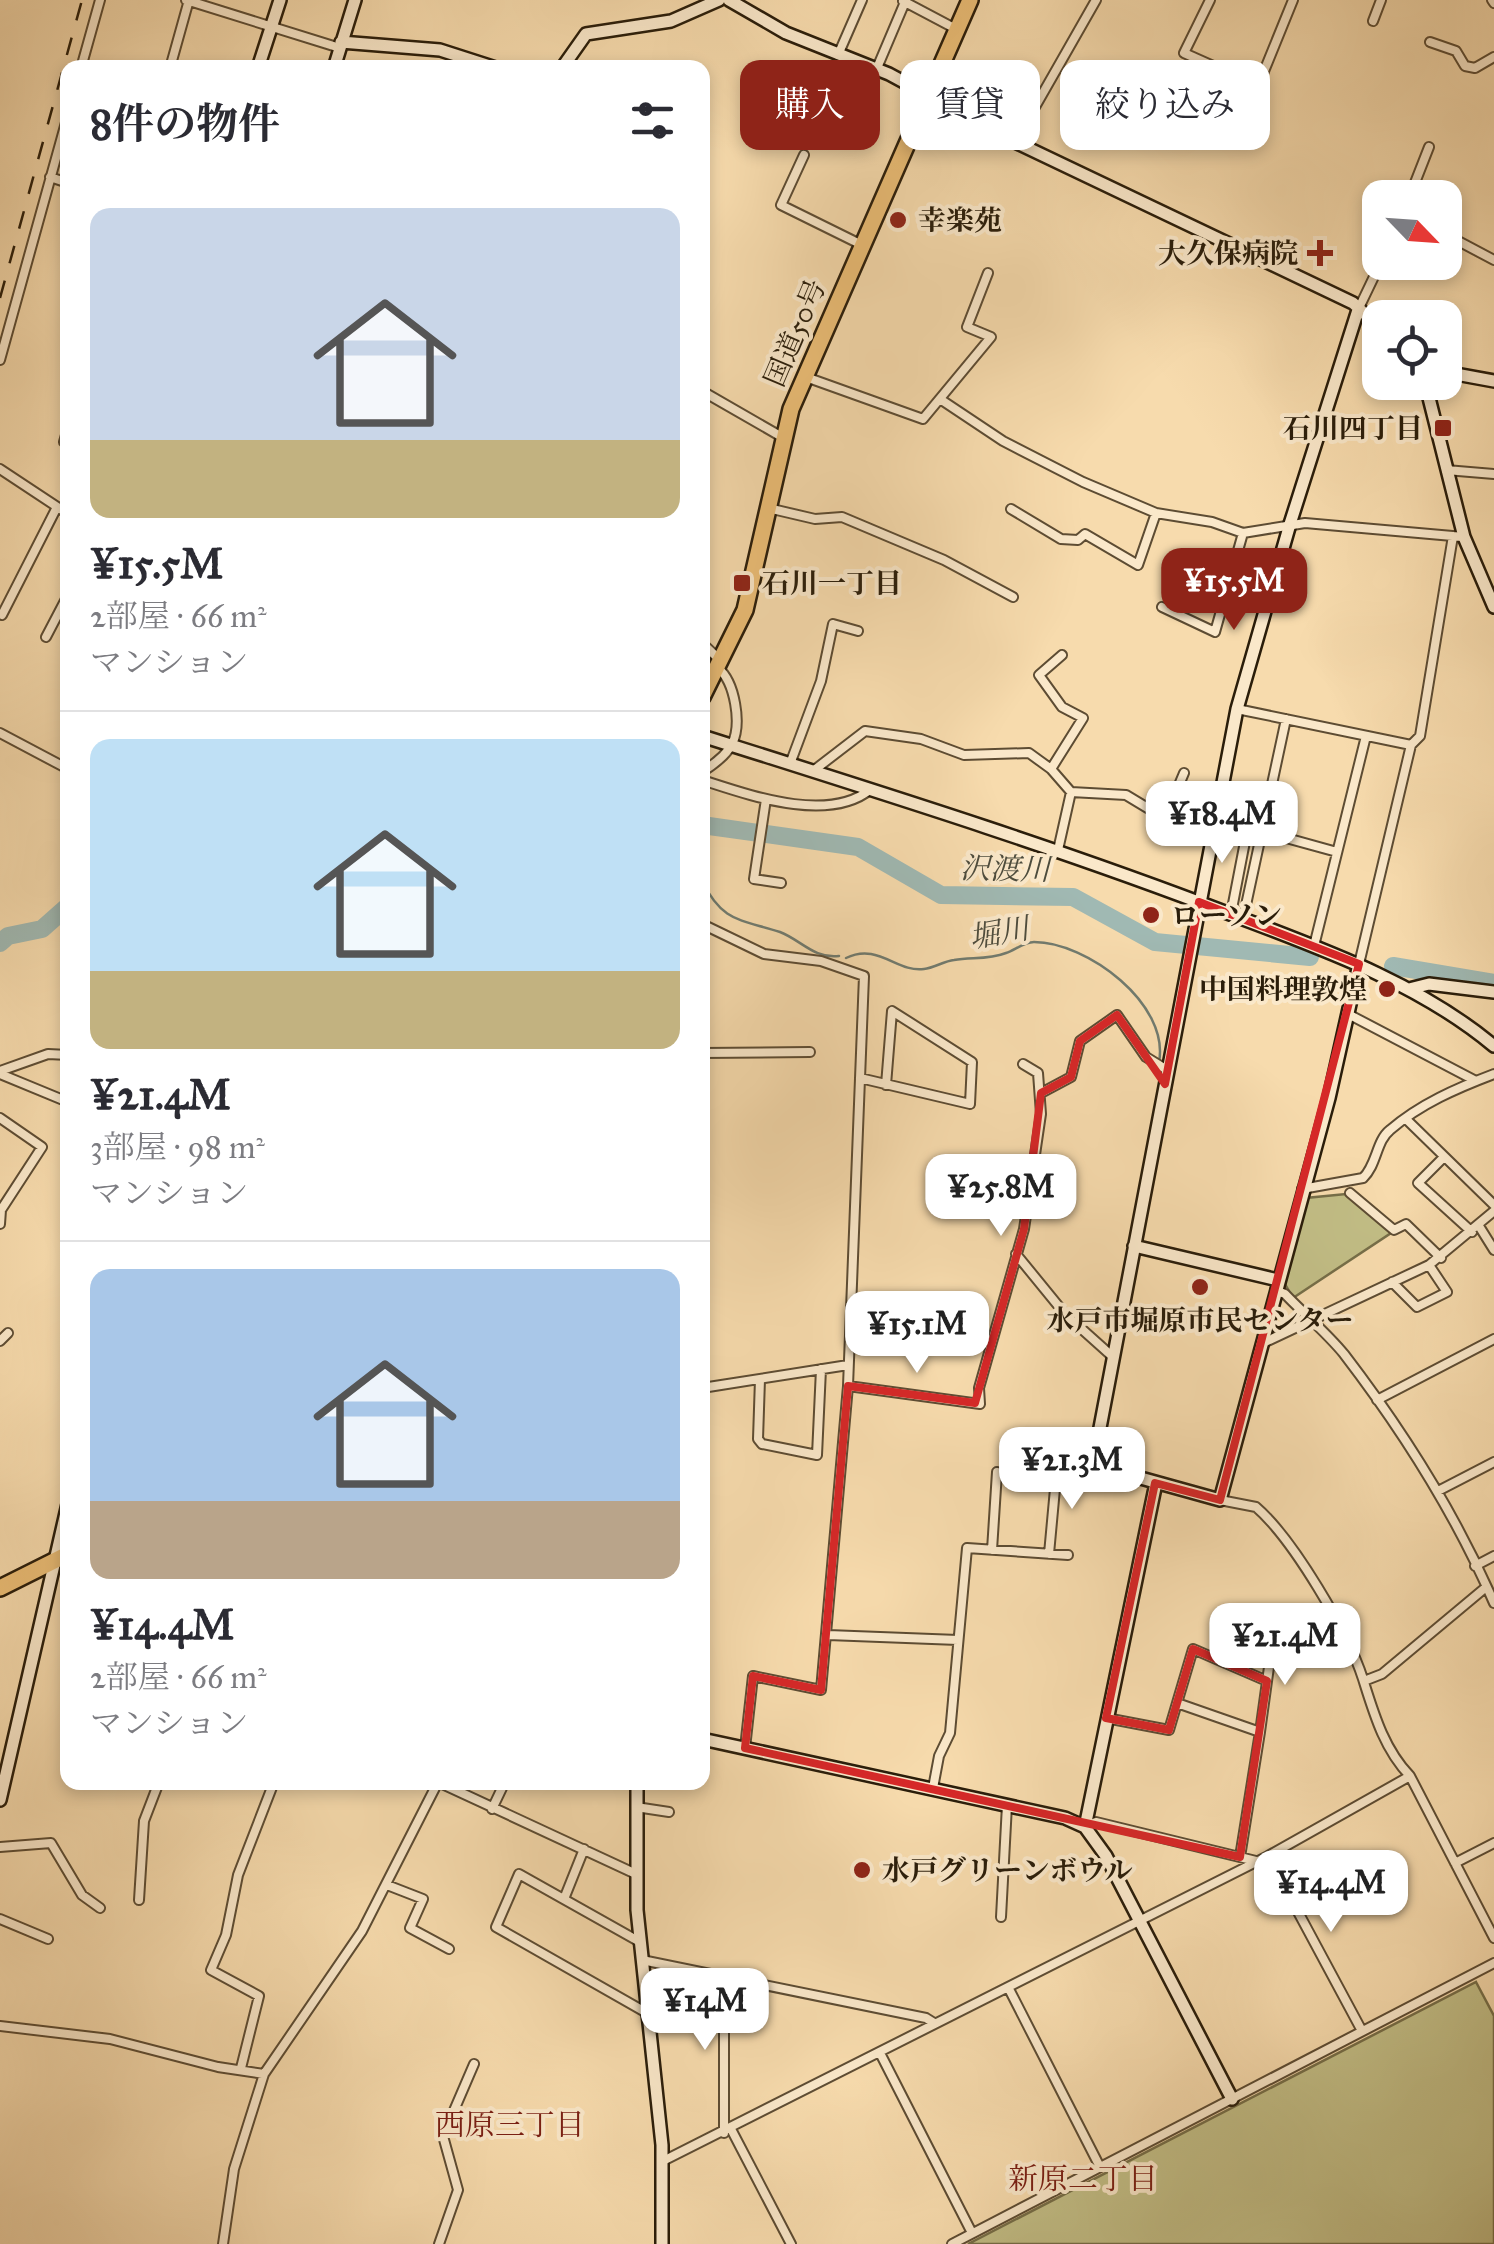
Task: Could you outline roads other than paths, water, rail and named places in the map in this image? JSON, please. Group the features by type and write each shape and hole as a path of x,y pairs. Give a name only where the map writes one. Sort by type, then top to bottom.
{"highway":[{"name":"国道50号","path":"942,60 970,0"},
{"name":"国道50号","path":"710,682 749,597 782,437 803,376 901,150"},
{"path":"2,1584 60,1558"}],"street":[{"path":"83,60 100,0"},
{"path":"172,60 188,0 340,45 440,50 471,60"},
{"path":"261,60 280,0"},
{"path":"336,60 354,0"},
{"path":"568,60 586,34 671,21 718,0"},
{"path":"729,0 786,33 853,60"},
{"path":"838,55 862,0"},
{"path":"1040,98 1096,0"},
{"path":"1210,0 1184,52 1258,86 1293,0"},
{"path":"1374,21 1381,0"},
{"path":"880,63 903,1 956,29"},
{"path":"1430,42 1456,50 1465,66 1475,68 1494,57"},
{"path":"0,360 60,143"},
{"path":"1415,180 1429,147"},
{"path":"1032,150 1353,302 1362,313"},
{"path":"804,155 781,205 860,244"},
{"path":"50,177 60,180"},
{"path":"1462,243 1494,260"},
{"path":"803,376 916,418 926,417 991,338 967,327 988,274"},
{"path":"1372,280 1358,310 1290,524 1238,709 1094,1460 1102,1468 1262,1512 1324,1600 1364,1680 1392,1757 1410,1776 1494,1938"},
{"path":"1462,375 1494,382"},
{"path":"710,396 782,437"},
{"path":"940,399 1035,458 1156,513 1212,522 1242,533 1290,524 1458,536"},
{"path":"1429,400 1458,536 1494,606"},
{"path":"0,469 60,509"},
{"path":"1446,470 1494,474"},
{"path":"2,615 57,507"},
{"path":"768,508 815,520 842,517 944,560 1013,597"},
{"path":"1012,509 1061,539 1078,540 1085,534 1138,565 1156,513"},
{"path":"1162,606 1215,632 1242,533"},
{"path":"1220,1500 1348,1014 1411,745 1420,736 1458,536"},
{"path":"46,637 60,610"},
{"path":"790,764 821,682 833,624 858,631"},
{"path":"710,652 727,675 736,709 732,746 710,765"},
{"path":"1051,769 1083,718 1062,706 1039,675 1062,655"},
{"path":"1238,709 1411,745"},
{"path":"1238,916 1286,720"},
{"path":"812,771 865,730 921,739 964,755 1029,753 1072,792 1126,795 1189,833 1211,840"},
{"path":"0,733 60,765"},
{"path":"1314,946 1366,736"},
{"path":"710,739 1058,850 1238,916 1359,964 1409,989 1494,1046"},
{"path":"1166,816 1184,773"},
{"path":"710,782 766,799 810,804 857,800 871,789"},
{"path":"1058,850 1072,792"},
{"path":"766,799 754,879 780,882"},
{"path":"1216,819 1338,852"},
{"path":"1238,916 1248,826"},
{"path":"710,928 764,954 822,961 864,976 848,1386 821,1690 752,1676 745,1748"},
{"path":"1409,989 1429,984 1494,992"},
{"path":"860,1078 970,1104 972,1062 892,1011 886,1084"},
{"path":"1348,1014 1476,1081"},
{"path":"1042,1093 1071,1077 1080,1041 1117,1015 1146,1057 1167,1070"},
{"path":"710,1053 810,1052"},
{"path":"0,1073 48,1054 60,1055"},
{"path":"848,1386 980,1404 979,1388 1024,1228 1042,1093 1038,1073 1023,1064"},
{"path":"0,1073 60,1099"},
{"path":"1302,1189 1364,1178 1387,1132 1442,1093 1494,1074"},
{"path":"0,1118 42,1147 2,1210 0,1224"},
{"path":"1261,1344 1430,1265 1476,1229 1494,1208 1407,1120"},
{"path":"1444,1157 1418,1184 1476,1229 1494,1250"},
{"path":"1350,1194 1394,1230 1406,1224 1441,1258"},
{"path":"1134,1246 1276,1285 1341,1351 1376,1400 1438,1491 1494,1603"},
{"path":"1016,1254 1065,1314 1113,1357"},
{"path":"1392,1282 1417,1306 1448,1292 1430,1265"},
{"path":"0,1342 8,1333"},
{"path":"1376,1400 1494,1338"},
{"path":"710,1387 848,1365"},
{"path":"760,1378 758,1439 762,1444 817,1455 821,1369"},
{"path":"1438,1491 1494,1462"},
{"path":"1050,1554 1057,1468"},
{"path":"992,1550 997,1472"},
{"path":"1085,1827 1156,1483"},
{"path":"933,1788 939,1756 950,1733 967,1548 1068,1556"},
{"path":"1475,1566 1494,1556"},
{"path":"1,1793 60,1565"},
{"path":"1364,1680 1382,1674 1485,1588"},
{"path":"828,1635 958,1640"},
{"path":"1240,1857 1273,1638"},
{"path":"1106,1718 1169,1730 1193,1650 1267,1681"},
{"path":"1177,1703 1260,1732"},
{"path":"710,1741 1007,1805 1085,1827 1106,1856 1232,2099"},
{"path":"663,2161 1138,1918 1268,1856 1410,1776"},
{"path":"139,1900 144,1821 156,1790"},
{"path":"241,2068 258,1996 211,1970 226,1935 238,1876 271,1790"},
{"path":"222,2244 228,2193 264,2074 362,1931 434,1790"},
{"path":"454,1790 636,1874"},
{"path":"492,1809 501,1790"},
{"path":"637,1790 640,1942 663,2161 662,2244"},
{"path":"1002,1917 1007,1805"},
{"path":"636,1807 669,1812"},
{"path":"1085,1827 1096,1822 1256,1862"},
{"path":"0,1847 51,1843 82,1895 100,1908"},
{"path":"1455,1862 1494,1843"},
{"path":"564,1898 584,1849"},
{"path":"1268,1856 1362,2032"},
{"path":"640,1942 519,1874 496,1927 648,2014"},
{"path":"387,1885 422,1899 410,1928 449,1949"},
{"path":"0,1918 48,1939"},
{"path":"642,1960 724,1974 860,2007 926,2018 934,2023"},
{"path":"952,2244 1494,1963"},
{"path":"724,1974 728,2131 792,2244"},
{"path":"1008,1987 1100,2168"},
{"path":"0,2026 110,2040 218,2067 264,2074"},
{"path":"880,2053 972,2233"},
{"path":"439,2244 458,2190 443,2136 474,2064"}],"waterway":[{"name":"沢渡川","path":"710,826 858,847 941,895 1073,897 1155,942 1310,957"},
{"name":"堀川","path":"710,895 734,917 780,932 822,955 839,956"},
{"name":"沢渡川","path":"0,943 8,936 42,929 60,913"},
{"name":"堀川","path":"846,958 868,954 924,969 950,961 999,955 1030,942 1055,945 1100,965 1138,999 1152,1019 1159,1040 1159,1062"},
{"name":"沢渡川","path":"1393,966 1494,983"}],"railway":[{"path":"65,60 82,0"},
{"path":"0,298 60,80"}],"place":[{"name":"幸楽苑","path":"898,220"},
{"name":"大久保病院","path":"1320,253"},
{"name":"石川四丁目","path":"1443,428"},
{"name":"石川一丁目","path":"742,583"},
{"name":"ローソン","path":"1151,915"},
{"name":"中国料理敦煌","path":"1387,989"},
{"name":"水戸市堀原市民センター","path":"1200,1287"},
{"name":"水戸グリーンボウル","path":"862,1870"}],"district":[{"name":"西原三丁目","path":"510,2125"},
{"name":"新原二丁目","path":"1083,2179"}]}
